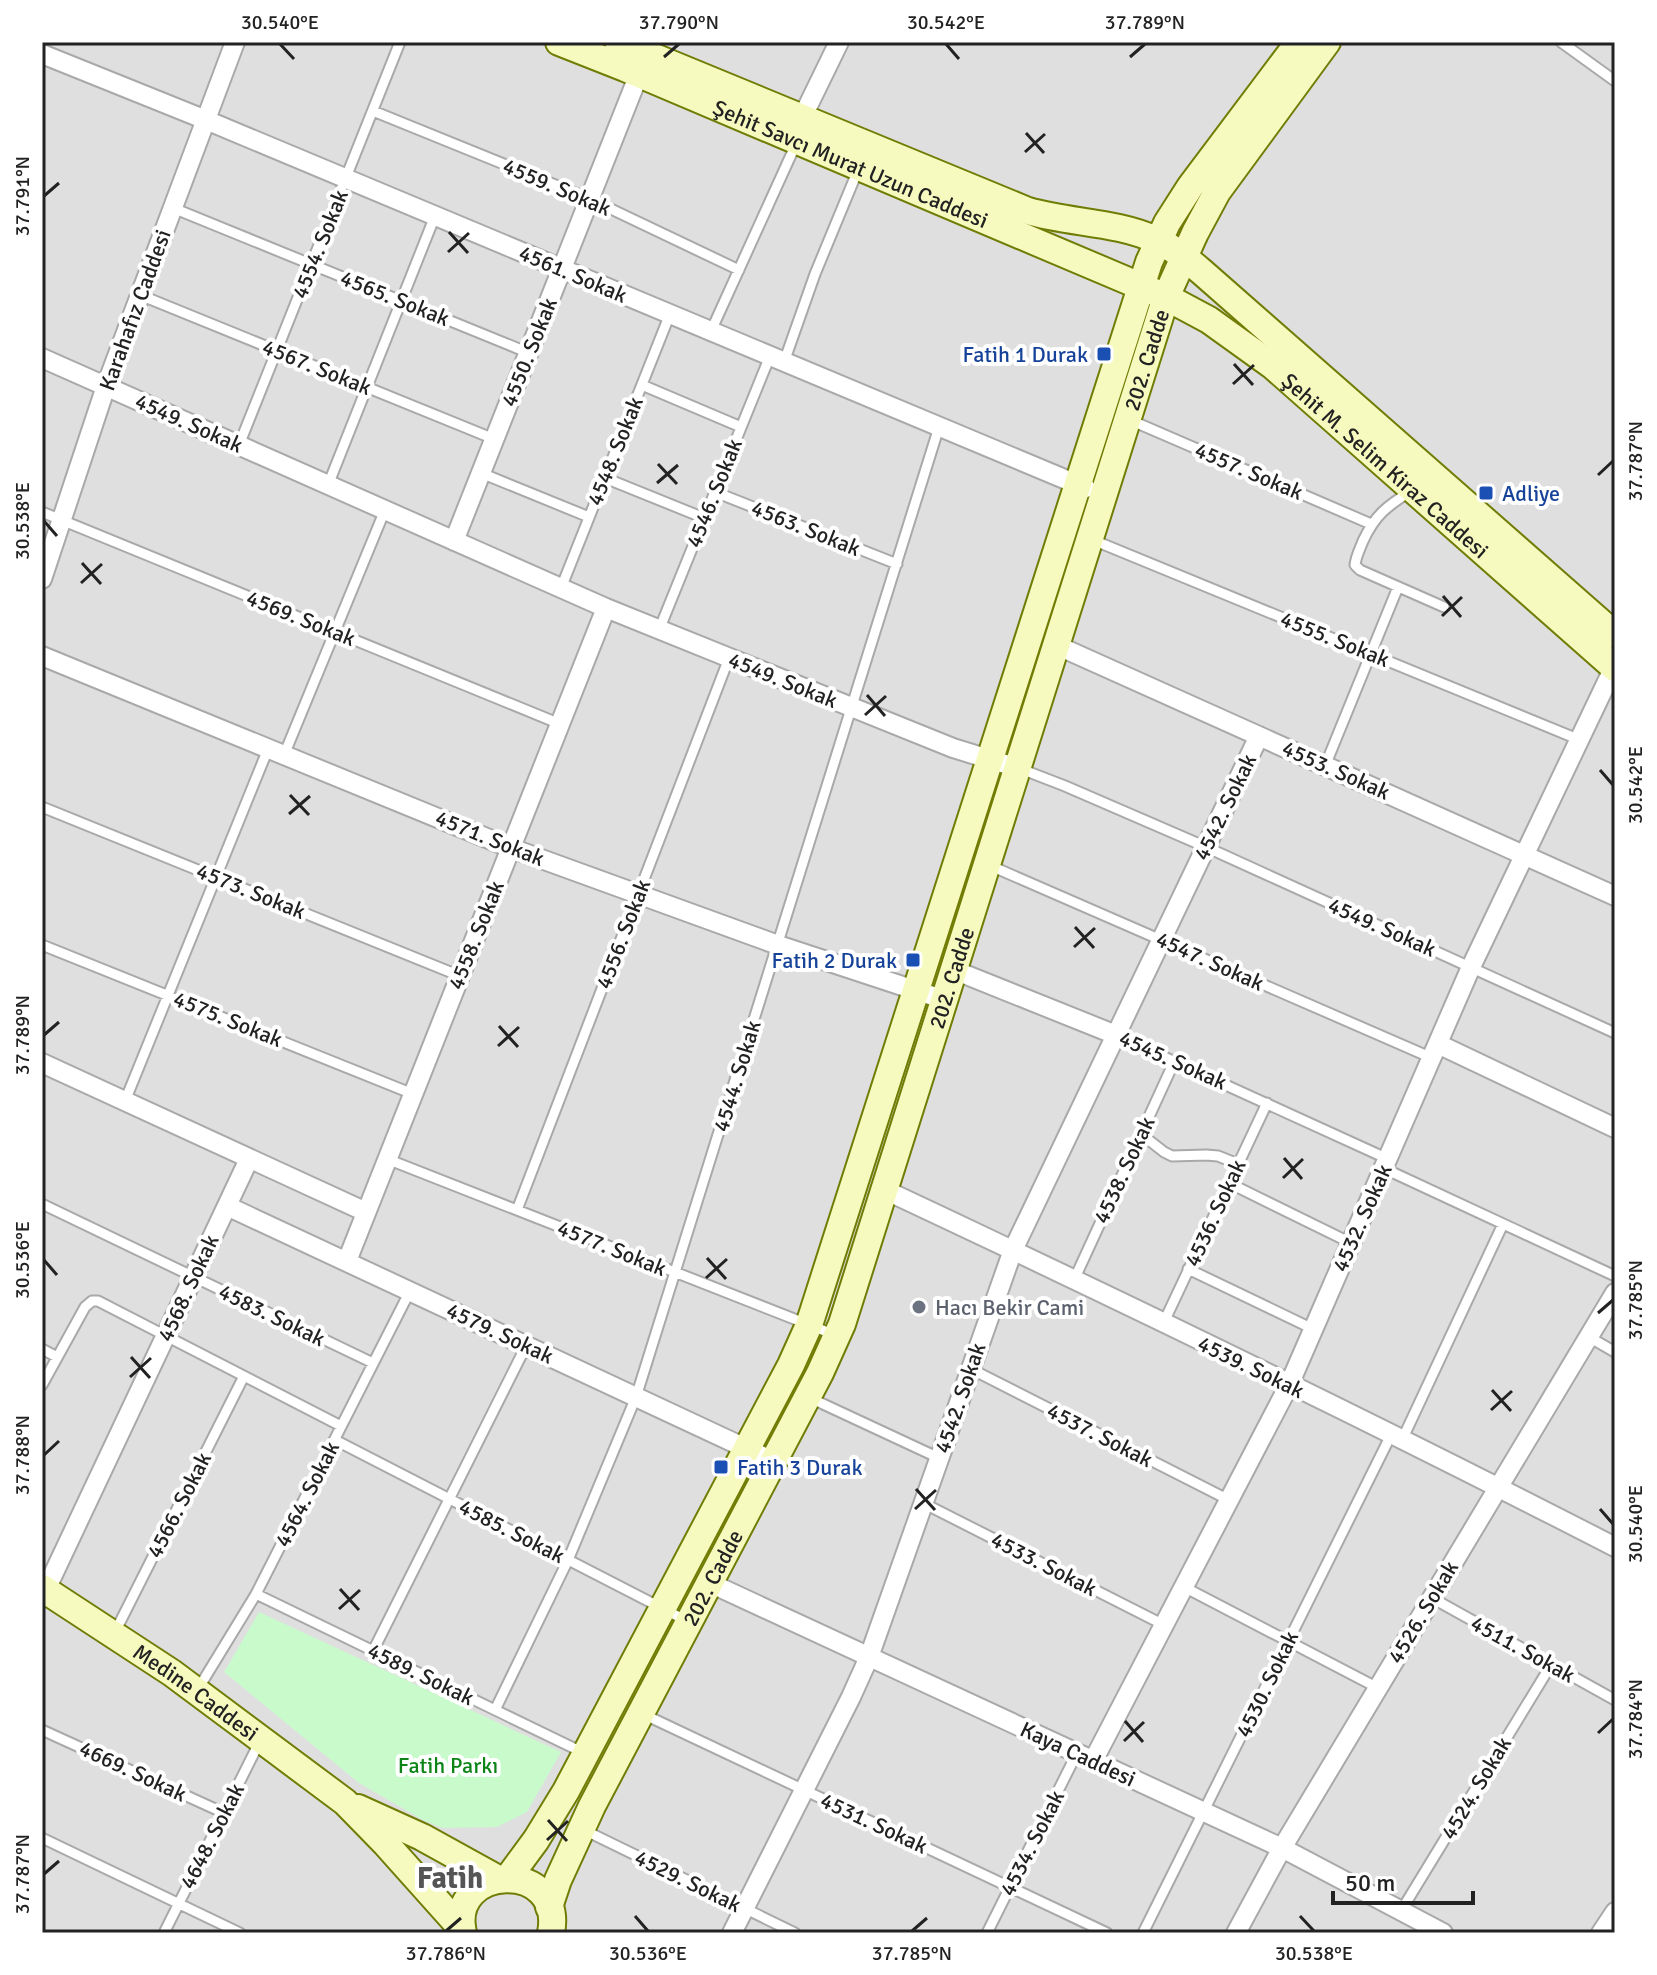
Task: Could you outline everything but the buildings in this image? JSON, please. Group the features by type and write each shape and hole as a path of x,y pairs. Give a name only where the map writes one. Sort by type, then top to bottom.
{"main road":[{"name":"Şehit Savcı Murat Uzun Caddesi","path":"559,42 639,74 1028,211 1128,231 1158,241"},
{"name":"Şehit Savcı Murat Uzun Caddesi","path":"618,42 800,130 859,167 1140,286"},
{"name":"202. Cadde","path":"463,1931 462,1914 471,1895 479,1888 503,1878 552,1815 791,1365 809,1325 1140,286 1158,241 1190,187 1299,42"},
{"name":"202. Cadde","path":"555,1923 558,1880 581,1828 807,1397 852,1298 1166,297 1205,212 1230,172 1327,42"},
{"name":"Şehit M. Selim Kiraz Caddesi","path":"1158,241 1184,256 1615,668"},
{"name":"Şehit M. Selim Kiraz Caddesi","path":"1140,286 1209,320 1273,366 1615,635"},
{"name":"Medine Caddesi","path":"43,1592 172,1673 345,1802 463,1931"},
{"name":"Medine Caddesi","path":"345,1802 503,1878 529,1883 537,1889 555,1923"}],"street":[{"name":"Karahafız Caddesi","path":"42,579 106,386 235,42"},
{"path":"800,130 839,42"},
{"name":"4561. Sokak","path":"42,54 1103,495"},
{"name":"4550. Sokak","path":"454,541 639,74"},
{"name":"4549. Sokak","path":"42,358 606,608 953,748 1018,768"},
{"name":"4558. Sokak","path":"347,1261 606,608"},
{"name":"4553. Sokak","path":"1056,645 1615,896"},
{"name":"4571. Sokak","path":"42,656 511,848 778,945 945,1000"},
{"name":"4532. Sokak","path":"1085,1757 1164,1625 1289,1385 1471,967 1615,668"},
{"name":"4542. Sokak","path":"732,1933 869,1657 1013,1250 1259,736"},
{"name":"4545. Sokak","path":"954,970 1116,1035"},
{"name":"4547. Sokak","path":"1435,1051 1615,1128"},
{"path":"43,1067 125,1101 366,1212"},
{"name":"4568. Sokak","path":"43,1592 249,1159"},
{"name":"4539. Sokak","path":"885,1190 1498,1487 1615,1547"},
{"name":"4579. Sokak","path":"227,1206 773,1461"},
{"name":"4526. Sokak","path":"1236,1933 1282,1848 1615,1293"},
{"name":"Kaya Caddesi","path":"710,1583 1282,1848 1443,1933"},
{"path":"1601,1933 1615,1912"}],"lane":[{"name":"4554. Sokak","path":"239,445 400,42"},
{"path":"1561,42 1615,81"},
{"name":"4559. Sokak","path":"373,111 590,199 739,270"},
{"path":"710,331 800,130"},
{"name":"4546. Sokak","path":"659,630 741,427 777,359 859,167"},
{"name":"4565. Sokak","path":"173,208 529,353"},
{"path":"328,485 435,216"},
{"name":"4567. Sokak","path":"140,295 494,439"},
{"name":"4548. Sokak","path":"561,588 670,314"},
{"path":"642,385 741,427"},
{"name":"4557. Sokak","path":"1127,419 1371,524"},
{"name":"4544. Sokak","path":"495,1710 568,1560 636,1397 939,427"},
{"path":"481,473 589,517"},
{"path":"605,478 704,518"},
{"path":"1423,483 1388,505 1371,524 1355,565 1444,607"},
{"name":"4563. Sokak","path":"715,492 897,564"},
{"path":"125,1101 216,877 335,632 385,510"},
{"name":"4569. Sokak","path":"42,512 560,724"},
{"name":"4555. Sokak","path":"1090,539 1580,740"},
{"path":"1325,766 1398,587"},
{"name":"4556. Sokak","path":"517,1210 729,658"},
{"name":"4549. Sokak","path":"1018,768 1206,847 1615,1033"},
{"name":"4573. Sokak","path":"42,807 460,976"},
{"name":"4547. Sokak","path":"987,865 1435,1051"},
{"name":"4575. Sokak","path":"42,945 413,1094"},
{"name":"4545. Sokak","path":"1116,1035 1267,1103 1503,1224 1615,1276"},
{"name":"4538. Sokak","path":"1074,1280 1175,1060"},
{"name":"4536. Sokak","path":"1163,1324 1267,1103"},
{"path":"1141,1134 1172,1156 1206,1155 1238,1164"},
{"name":"4577. Sokak","path":"387,1159 837,1336"},
{"path":"1229,1183 1351,1243"},
{"name":"4583. Sokak","path":"42,1204 373,1363"},
{"name":"4530. Sokak","path":"1143,1933 1288,1641 1397,1438 1503,1224"},
{"path":"1188,1269 1313,1329"},
{"name":"4564. Sokak","path":"197,1692 256,1594 410,1291"},
{"path":"42,1385 85,1307 92,1301 102,1302 341,1426"},
{"path":"1589,1337 1615,1352"},
{"path":"373,1651 526,1346"},
{"path":"42,1349 57,1357"},
{"name":"4537. Sokak","path":"971,1369 1229,1500"},
{"name":"4566. Sokak","path":"114,1635 244,1376"},
{"path":"807,1397 939,1458"},
{"name":"4585. Sokak","path":"335,1440 689,1622"},
{"name":"4533. Sokak","path":"923,1503 1164,1625"},
{"path":"1184,1587 1378,1688"},
{"name":"4589. Sokak","path":"256,1594 586,1754"},
{"name":"4511. Sokak","path":"1432,1598 1615,1700"},
{"name":"4524. Sokak","path":"1401,1911 1551,1665"},
{"name":"4531. Sokak","path":"641,1713 1107,1933"},
{"name":"4669. Sokak","path":"42,1730 224,1813"},
{"name":"4648. Sokak","path":"164,1933 261,1740"},
{"name":"4534. Sokak","path":"987,1933 1085,1757"},
{"name":"4529. Sokak","path":"581,1828 795,1933"},
{"path":"42,1838 240,1933"}],"shaded area":[{"path":"42,42 1615,42 1615,1933 42,1933"}],"green space":[{"name":"Fatih Parkı","path":"259,1612 561,1752 527,1812 497,1827 442,1828 359,1783 224,1672"}],"place":[{"name":"Fatih 1 Durak","path":"1104,354"},
{"name":"Adliye","path":"1486,493"},
{"name":"Fatih 2 Durak","path":"913,960"},
{"name":"Hacı Bekir Cami","path":"919,1307"},
{"name":"Fatih 3 Durak","path":"721,1467"}],"district":[{"name":"Fatih","path":"450,1878"}]}
